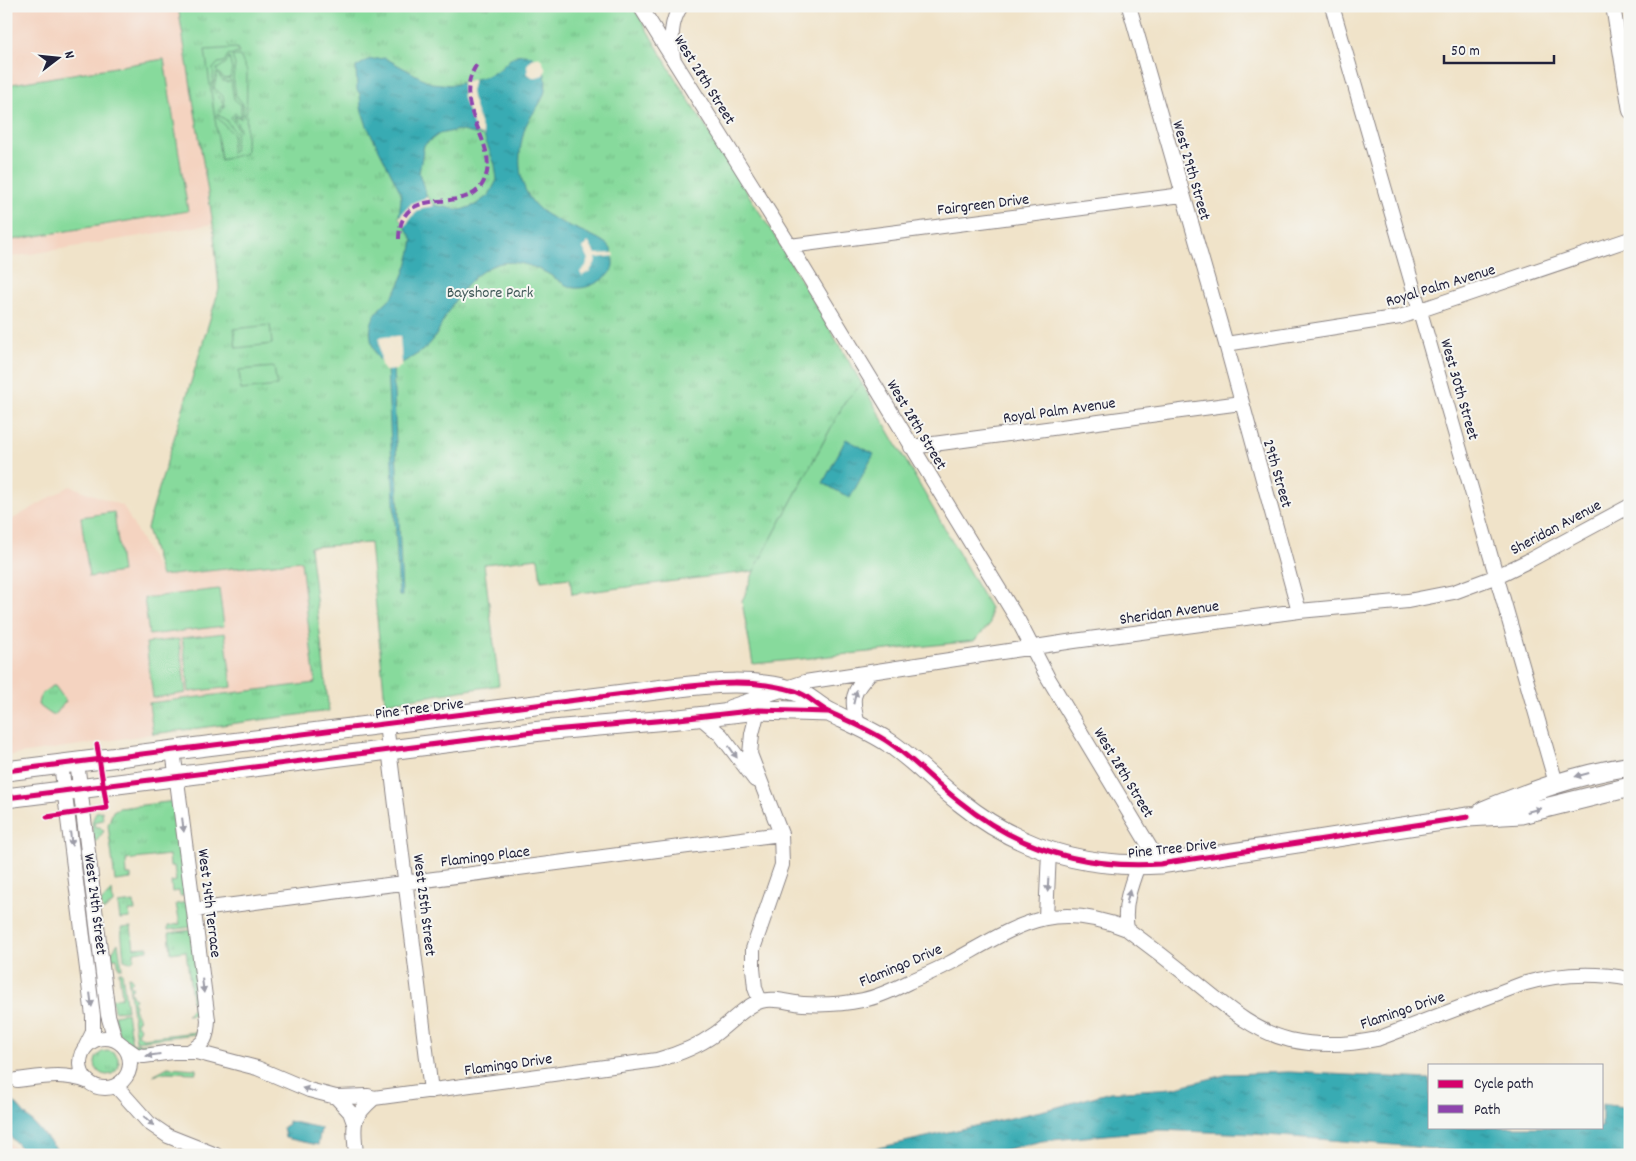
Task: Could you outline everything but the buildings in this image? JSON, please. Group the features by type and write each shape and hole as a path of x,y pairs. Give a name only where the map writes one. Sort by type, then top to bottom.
{"main road":[{"name":"Pine Tree Drive","path":"6,771 697,685 743,684 764,685 802,694 829,712 875,734 902,752 950,795 989,823 1020,840 1049,852 1098,863 1160,864 1468,817 1521,814 1630,786"},
{"name":"Pine Tree Drive","path":"6,798 541,731 758,710 829,712"},
{"name":"Pine Tree Drive","path":"1468,817 1556,782 1583,774 1630,766"}],"street":[{"name":"West 28th Street","path":"640,6 790,246 1019,622 1047,676 1160,864"},
{"path":"673,58 672,27 681,6"},
{"name":"West 29th Street","path":"1129,6 1226,344"},
{"name":"West 30th Street","path":"1332,6 1556,782"},
{"path":"1613,6 1630,111"},
{"name":"Fairgreen Drive","path":"790,246 1182,195"},
{"name":"Royal Palm Avenue","path":"1226,344 1400,318 1630,239"},
{"name":"29th Street","path":"1226,344 1299,610"},
{"name":"Royal Palm Avenue","path":"911,447 1242,403"},
{"name":"Sheridan Avenue","path":"700,717 805,682 1299,610 1408,601 1454,592 1528,561 1630,506"},
{"path":"858,725 853,705 853,696 859,684 870,673"},
{"path":"758,710 750,749 753,763 781,834 782,865 753,949 752,968 755,988 760,1001"},
{"path":"700,717 721,736 744,768 766,792"},
{"name":"West 25th Street","path":"386,724 431,1091"},
{"name":"West 24th Terrace","path":"173,750 208,1020 205,1040 201,1045 189,1052"},
{"name":"West 24th Street","path":"69,763 108,1015 114,1039"},
{"name":"West 24th Street","path":"73,789 94,1026 84,1049"},
{"name":"Flamingo Place","path":"194,910 781,834"},
{"path":"1046,918 1049,852"},
{"path":"1127,930 1125,918 1128,893 1138,865"},
{"name":"Flamingo Drive","path":"126,1048 136,1055 144,1056 173,1052 196,1052 257,1068 302,1088 336,1097 368,1096 374,1098 657,1060 685,1052 714,1035 750,1006 760,1001 784,1001 802,1004 864,1000 949,964 1004,932 1046,918 1084,917 1108,922 1127,930 1258,1028 1289,1040 1321,1044 1357,1043 1376,1039 1522,984 1543,978 1567,975 1610,975 1630,979"},
{"path":"17,1080 57,1075 77,1077 104,1088 116,1086 122,1082 130,1070 130,1056 126,1048 114,1039 107,1037 98,1038 84,1049 73,1065 57,1075"},
{"path":"84,1049 80,1059 81,1068 83,1075 89,1082"},
{"path":"116,1086 150,1123 162,1132 216,1155"},
{"path":"336,1097 350,1112 354,1123 356,1155"},
{"path":"354,1123 360,1110 374,1098"}],"shaded area":[{"path":"6,6 178,6 213,224 6,258"},
{"path":"70,486 123,506 161,576 301,560 315,683 149,703 153,734 6,756 6,523"},
{"path":"6,1139 21,1155 6,1155"}],"green space":[{"name":"Bayshore Park","path":"178,6 633,6 675,78 784,251 862,384 846,400 754,571 572,594 570,578 541,581 538,558 484,564 499,685 385,703 370,543 310,547 329,711 153,734 149,703 315,683 301,561 161,576 147,528 219,289 213,224"},
{"path":"237,48 239,53 228,55 224,62 218,63 213,69 213,86 223,106 219,109 216,116 233,134 231,153 234,151 236,134 240,129 234,116 242,119 244,117 243,104 236,96 233,78 235,65 232,56 240,56 247,71 246,153 221,160 205,50"},
{"path":"229,57 232,69 230,78 224,79 216,70 226,63"},
{"path":"164,59 188,211 6,241 6,85"},
{"path":"217,73 223,81 228,82 231,80 234,99 241,105 241,117 235,113 231,117 238,129 235,132 226,120 218,115 225,106 223,96 214,88"},
{"path":"270,325 272,344 236,348 234,329"},
{"path":"274,367 277,386 241,390 239,370"},
{"path":"862,384 990,608 990,624 974,641 753,664 742,602 754,571 846,400"},
{"path":"114,512 122,572 89,577 81,517"},
{"path":"219,589 224,626 149,635 144,598"},
{"path":"225,633 232,687 189,692 182,638"},
{"path":"179,639 186,693 153,698 146,643"},
{"path":"55,686 66,701 55,715 52,715 38,705 42,693"},
{"path":"175,801 187,895 180,896 179,891 172,892 171,882 176,881 174,866 170,866 169,855 126,860 127,875 131,875 131,879 115,881 108,825 113,811 119,808"},
{"path":"102,811 103,820 94,822 95,827 100,827 104,831 95,843 93,842 92,822 96,812"},
{"path":"112,890 113,903 103,911 101,902"},
{"path":"134,902 135,911 129,911 130,918 120,919 118,904"},
{"path":"188,902 192,927 168,930 168,926 180,924 176,904"},
{"path":"131,927 134,948 148,947 148,950 134,952 134,959 130,962 124,960 121,928"},
{"path":"192,930 201,1011 187,1015 193,1007 186,951 171,953 169,933"},
{"path":"118,943 122,968 119,968 117,958 108,959"},
{"path":"119,972 122,972 127,1010 114,1011 112,999 122,997"},
{"path":"128,976 133,981 130,984 133,988 130,990 135,1000 133,1002 134,1009 139,1019 136,1022 140,1028 137,1034 143,1038 196,1032 199,1025 202,1027 202,1037 196,1034 136,1041"},
{"path":"127,1013 132,1044 151,1043 152,1050 141,1051 119,1034 114,1015"},
{"path":"107,1051 116,1054 119,1063 116,1072 107,1075 98,1072 95,1063 98,1054"},
{"path":"168,1067 196,1069 196,1073 166,1072 153,1075"}],"water":[{"path":"524,54 537,60 546,78 545,92 527,122 520,150 520,170 525,189 536,206 546,214 609,246 612,251 613,266 611,271 600,281 581,288 575,288 566,285 543,271 529,266 508,262 493,266 477,275 464,288 453,303 429,345 393,368 402,596 399,596 387,368 377,357 370,334 373,319 379,309 393,295 402,279 409,260 413,240 399,217 400,191 367,126 361,108 360,94 357,90 356,67 368,60 385,58 431,83 453,85 487,76 499,70 517,55","holes":["458,130 484,136 495,165 497,180 489,195 475,205 461,210 434,205 427,197 419,173 424,145 439,134"]},
{"path":"846,439 874,454 850,498 823,483"},
{"path":"1289,1072 1428,1079 1428,1128 1604,1128 1604,1104 1630,1108 1630,1155 1544,1155 1488,1151 1463,1152 1254,1134 1159,1130 1042,1141 983,1155 847,1155 1054,1108 1110,1092 1172,1088 1229,1074"},
{"path":"6,1095 62,1155 27,1155 6,1132"},
{"path":"288,1121 321,1128 318,1145 285,1138 283,1127 288,1124"}],"pier":[{"path":"538,57 542,60 546,70 543,75 534,78 528,74 527,65 532,59"},
{"path":"474,79 471,91 472,97 484,136 476,133 463,98 462,82"},
{"path":"427,197 434,206 422,208 411,217 405,227 399,217 412,203"},
{"path":"588,242 596,254 614,253 615,256 596,258 590,271 582,276 580,272 586,266 588,258 583,248"},
{"path":"400,336 402,365 396,370 385,371 381,365 379,337"}],"marked path":[{"path":"399,239 402,221 410,210 422,204 464,198 476,192 484,181 488,167 486,153 468,96 470,80 477,64"}],"cycle path":[{"path":"6,771 672,688 749,683 780,687 800,693 826,710 888,742 982,819 1029,844 1079,859 1132,865 1160,864 1468,817"},
{"path":"6,798 541,731 758,710 828,712"},
{"path":"47,817 107,808 97,745"}]}
